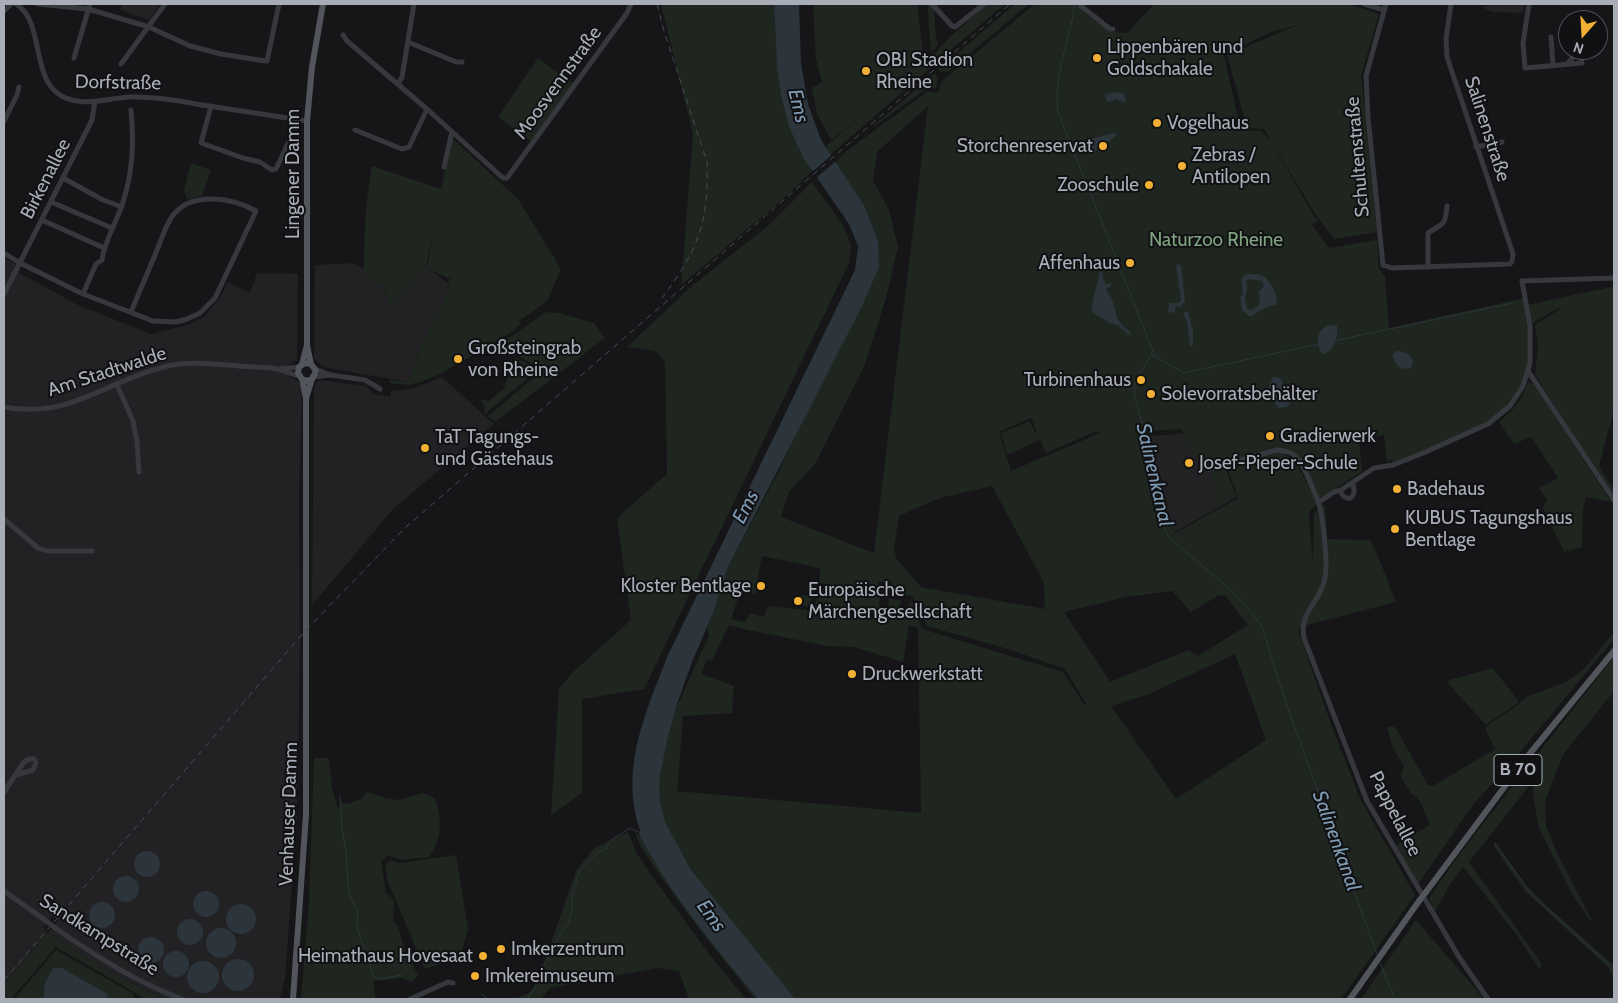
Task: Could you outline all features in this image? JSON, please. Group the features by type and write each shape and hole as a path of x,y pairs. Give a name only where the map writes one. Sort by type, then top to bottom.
{"main road":[{"name":"Lingener Damm","path":"313,378 313,366 307,345 307,121 318,22 323,4"},
{"name":"Lingener Damm","path":"300,377 301,365 307,345"},
{"path":"301,365 313,366"},
{"path":"300,377 307,381 313,378"},
{"path":"300,377 306,398"},
{"path":"306,398 313,378"},
{"name":"Venhauser Damm","path":"293,999 306,815 306,398"},
{"name":"B 70","path":"1350,999 1426,892 1523,762 1614,651"},
{"path":"289,999 293,989 295,973"}],"street":[{"path":"4,11 11,4"},
{"name":"Dorfstraße","path":"16,4 26,13 44,70 52,87 56,92 70,99 95,101 151,96 307,121"},
{"path":"38,4 89,6 149,27 190,46 221,54 267,61 279,4"},
{"path":"121,64 164,4"},
{"path":"398,84 402,77 414,4"},
{"name":"Moosvennstraße","path":"452,132 503,178 507,178 627,13 631,4"},
{"path":"932,4 952,26 955,26 984,4"},
{"path":"1082,4 1081,6 1113,29"},
{"path":"1364,4 1384,10"},
{"name":"Schultenstraße","path":"1386,4 1366,76 1368,117 1384,266 1389,268 1506,264 1512,261"},
{"name":"Salinenstraße","path":"1451,4 1446,39 1447,57 1513,254 1512,261"},
{"path":"1529,4 1523,43 1525,68 1567,64"},
{"path":"74,58 89,6"},
{"path":"342,35 452,132 444,167"},
{"path":"1551,37 1552,65"},
{"path":"408,42 456,62 462,62"},
{"path":"4,121 19,87"},
{"name":"Birkenallee","path":"4,294 92,120 95,101"},
{"path":"211,106 201,143 260,162 272,170 276,169 289,141"},
{"path":"355,130 402,149 409,147 427,109"},
{"path":"83,294 96,264 102,260 104,248 122,207 134,141 132,110"},
{"path":"1476,147 1502,142"},
{"path":"63,178 103,200 122,207"},
{"path":"4,253 20,263 83,294 153,321 176,322 200,312 215,298 256,211 215,198 203,199 189,204 172,215 131,312"},
{"path":"51,202 112,228"},
{"path":"1428,267 1428,233 1442,225 1446,216 1447,206"},
{"path":"42,220 104,248"},
{"path":"1209,469 1270,451 1285,450 1299,460 1318,502 1374,468 1393,465 1421,454 1495,419 1516,399 1528,372 1530,354 1530,326 1522,281 1614,278"},
{"name":"Am Stadtwalde","path":"4,407 35,409 65,405 160,368 185,363 279,370 300,377"},
{"name":"Am Stadtwalde","path":"279,370 301,365"},
{"path":"313,366 331,375"},
{"path":"1528,372 1614,500"},
{"path":"313,378 331,375 365,380 380,389"},
{"path":"117,385 133,421 138,442 139,472"},
{"path":"1340,490 1344,498 1352,497 1354,493 1353,482"},
{"name":"Pappelallee","path":"1318,502 1325,552 1325,581 1305,616 1304,638 1368,801 1459,957 1488,999"},
{"path":"4,519 38,548 47,551 92,551"},
{"path":"4,792 16,775"},
{"name":"Sandkampstraße","path":"4,891 99,957 141,982 182,999"},
{"path":"410,999 448,982 453,983"}],"shaded area":[{"path":"122,4 160,4 149,20 120,10"},
{"path":"1491,4 1525,4 1523,13 1492,12 1484,8"},
{"path":"4,257 16,265 14,270 78,305 151,334 188,325 204,317 220,297 228,282 250,293 257,273 298,274 297,361 292,361 292,364 289,364 288,376 298,381 302,390 299,498 300,642 297,816 285,978 280,999 164,999 99,966 48,933 4,985","holes":["53,916 58,920 48,933 43,928"]},
{"path":"353,263 364,269 364,275 384,287 389,310 426,266 451,286 430,325 408,382 328,368 322,366 314,358 315,265"},
{"path":"442,377 494,424 394,508 312,605 314,387 316,382 320,380 366,386 373,394 390,397 391,391 412,389"},
{"name":"Josef-Pieper-Schule","path":"1209,432 1237,497 1175,532 1168,523 1150,436"}],"green space":[{"path":"661,4 774,4 778,69 785,111 800,151 812,171 782,200 681,285 693,134"},
{"name":"OBI Stadion Rheine","path":"813,4 917,4 924,61 918,67 929,66 930,68 830,155 826,146 860,117 831,140 817,114 812,88 822,82 816,59"},
{"path":"927,4 934,9 938,45 931,52"},
{"path":"987,4 1005,4 933,65 932,56"},
{"path":"1015,4 1029,4 949,71 941,72 938,70"},
{"name":"Naturzoo Rheine","path":"1035,4 1080,4 1080,9 1110,32 1127,33 1154,4 1349,4 1379,14 1361,76 1377,232 1334,239 1317,217 1264,129 1247,128 1227,55 1298,25 1271,32 1224,55 1237,114 1241,122 1245,128 1254,131 1259,130 1270,139 1318,221 1312,225 1329,248 1377,240 1379,269 1385,276 1389,328 1525,298 1530,326 1528,371 1515,399 1488,424 1393,465 1392,459 1387,462 1384,435 1359,439 1362,471 1319,500 1302,464 1290,454 1283,452 1297,465 1318,503 1310,511 1309,517 1313,563 1314,513 1325,504 1327,539 1370,540 1396,602 1311,624 1298,630 1360,799 1415,895 1341,999 786,999 695,881 672,841 659,803 656,780 673,708 678,704 709,636 707,629 727,569 780,469 878,241 865,207 835,163 848,150 928,91 939,93 940,85 944,79","holes":["928,106 874,553 781,517 789,492 815,464 864,367 886,298 898,247 889,210 873,180 877,152","1031,418 1037,432 1035,433 1030,421 1001,433 1007,455 1040,440 1046,453 1097,431 1100,433 1011,471 999,432","1181,429 1201,465 1211,471 1217,488 1214,490 1220,505 1235,495 1225,467 1227,466 1238,498 1174,534 1175,532 1168,523 1150,436 1152,431","992,486 1044,583 1045,609 921,587 896,558 894,548 899,516 940,498","762,556 820,568 819,583 880,592 878,582 892,582 890,593 913,596 927,626 1008,649 1065,669 1087,705 1083,703 1063,672 922,629 912,601 897,620 768,606 764,617 750,613 745,622 731,619 740,592 755,594","1172,591 1191,612 1219,595 1225,596 1248,625 1198,656 1189,650 1110,682 1064,612 1126,597","729,625 827,646 854,647 903,662 909,625 918,628 921,813 677,791 683,716 732,713 734,686 701,674 707,659 712,660","1235,654 1266,740 1176,799 1111,706 1149,694"]},
{"path":"538,58 573,84 531,142 498,117"},
{"path":"935,73 938,80 936,89 932,87 926,89 874,125"},
{"path":"452,138 518,199 561,269 547,301 518,322 521,323 515,330 442,373 421,382 409,385 390,383 390,380 408,382 430,325 451,286 448,283 450,279 427,268 433,233 426,266 389,310 384,287 364,275 365,220 372,166 441,189"},
{"path":"191,163 211,170 202,196 187,199 184,190"},
{"path":"812,182 844,227 851,246 849,263 644,689 582,699 582,793 551,815 559,689 573,672 631,620 617,518 667,474 665,362 655,351 627,347 693,285 768,226"},
{"path":"1614,287 1614,409 1599,466 1614,491 1614,498 1535,375 1538,345 1535,325 1561,308 1531,324 1527,305"},
{"path":"546,312 559,313 594,323 605,338 495,422 488,416 543,370 515,354 496,347"},
{"path":"515,357 536,368 535,372 485,414 484,404 480,399 489,401 504,388"},
{"path":"1528,382 1534,384 1611,502 1586,497 1583,508 1582,547 1564,552 1543,508 1547,500 1539,488 1558,478 1531,437 1514,444 1499,422 1517,404"},
{"path":"820,587 880,596 879,608 888,609 889,598 901,601 898,613 889,615 818,608 815,606 817,589"},
{"path":"801,595 812,596 810,607 800,605"},
{"path":"1614,632 1614,639 1506,769 1475,802 1418,884 1396,845 1430,825 1422,805 1417,797 1411,794 1401,777 1404,766 1392,746 1387,727 1395,727 1428,785 1433,786 1495,749 1486,731 1487,726 1526,697 1564,683 1576,675 1584,669"},
{"path":"1614,657 1614,691 1563,755 1545,801 1546,826 1558,855 1592,920 1590,921 1570,890 1539,828 1534,802 1533,781 1469,862 1542,964 1540,970 1516,934 1463,867 1449,886 1435,912 1429,898 1461,852"},
{"path":"1493,668 1519,702 1486,725 1446,681"},
{"path":"314,758 329,758 332,788 338,809 341,802 347,804 361,799 367,792 399,800 423,793 435,798 439,813 439,836 434,850 429,857 401,860 388,855 381,862 386,893 394,900 393,920 398,927 407,957 418,974 411,982 403,978 373,981 376,999 301,999 309,900"},
{"path":"628,832 637,854 657,883 713,959 746,999 689,999 679,971 657,968 550,988 541,999 513,999 529,993 537,983 576,871 594,848"},
{"path":"635,832 641,837 656,864 680,899 759,999 755,999 686,911 640,845"},
{"path":"1494,841 1526,885 1612,964 1614,963 1614,978 1608,967 1526,892 1494,847"},
{"path":"456,855 468,929 460,957 425,969 388,882 385,865 390,860 401,863"},
{"path":"1416,920 1484,999 1361,999"},
{"path":"48,933 99,966 164,999 146,999 56,947 11,999 4,999 4,985"},
{"path":"56,950 134,994 133,999 107,999 108,994 62,968 45,984 43,999 14,999"}],"water":[{"name":"Ems","path":"774,4 799,4 801,64 808,104 821,140 865,207 878,241 879,267 862,306 727,569 713,613 692,662 676,707 659,781 660,803 666,824 691,870 795,999 758,999 694,920 665,878 639,834 640,830 634,808 632,785 638,741 644,719 668,655 855,270 858,246 849,224 804,159 790,129 782,100 777,67"},
{"path":"1114,92 1124,94 1126,101 1123,102 1116,99 1107,102 1105,95"},
{"path":"1115,133 1116,136 1107,143 1098,146 1095,153 1088,153 1086,147 1090,139"},
{"path":"1179,264 1185,301 1181,306 1175,307 1175,311 1178,313 1168,312 1169,303 1181,301 1176,265"},
{"path":"1099,272 1103,273 1106,285 1112,283 1106,290 1112,300 1117,318 1130,332 1130,336 1119,326 1108,322 1092,312"},
{"path":"1256,274 1265,277 1270,282 1277,299 1275,305 1265,308 1250,317 1242,310 1240,298 1243,294 1242,279 1246,275","holes":["1249,279 1262,281 1264,286 1258,293 1260,296 1259,305 1252,310 1247,309 1245,297 1246,281"]},
{"path":"1188,311 1193,331 1193,345 1190,346 1187,321 1183,313"},
{"path":"1328,325 1337,326 1337,334 1335,343 1327,353 1323,354 1319,347 1318,338 1321,331"},
{"path":"1396,351 1405,352 1409,355 1413,363 1411,368 1404,369 1397,365 1393,356"},
{"path":"1273,377 1282,380 1283,389 1290,396 1290,404 1286,407 1279,408 1272,399 1269,385"},
{"path":"147,851 156,855 160,864 156,873 147,877 138,873 134,864 138,855"},
{"path":"126,876 135,880 139,889 135,898 126,902 117,898 113,889 117,880"},
{"path":"206,891 215,895 219,904 215,913 206,917 197,913 193,904 197,895"},
{"path":"102,902 111,906 115,915 111,924 102,928 93,924 89,915 93,906"},
{"path":"241,904 252,908 256,919 252,930 241,934 230,930 226,919 230,908"},
{"path":"190,919 199,923 203,932 199,941 190,945 181,941 177,932 181,923"},
{"path":"221,928 232,932 236,943 232,954 221,958 210,954 206,943 210,932"},
{"path":"151,937 160,941 164,950 160,959 151,963 142,959 138,950 142,941"},
{"path":"176,951 185,955 189,964 185,973 176,977 167,973 163,964 167,955"},
{"path":"238,959 249,964 254,975 249,986 238,991 227,986 222,975 227,964"},
{"path":"203,961 214,966 219,977 214,988 203,993 192,988 187,977 192,966"},
{"path":"53,968 62,968 108,994 107,999 43,999 45,984"}],"pier":[{"path":"833,154 837,160 815,179 811,173"}],"waterway":[{"name":"Salinenkanal","path":"1075,4 1060,72 1057,98 1058,112 1153,351 1135,383 1134,395 1144,429 1161,522 1170,538 1233,592 1262,627 1287,706 1377,954"},
{"path":"1333,341 1513,303"},
{"path":"1151,354 1184,373 1319,344"},
{"path":"340,796 348,886 350,896 358,910 357,927 363,946 372,953 369,960 373,977 379,979 402,975"},
{"path":"527,999 535,988 542,966 549,958 558,938 569,922 572,897 579,871 597,853 605,849 611,840 630,828 639,832"},
{"path":"1495,843 1531,894 1609,965"},
{"name":"Salinenkanal","path":"1380,963 1395,999"},
{"path":"481,994 488,999"},
{"path":"513,998 517,999"}],"railway":[{"path":"657,4 707,162 706,202 699,235 693,250 662,298"},
{"path":"4,980 306,630 406,527 1010,4"}],"place":[{"name":"Lippenbären und Goldschakale","path":"1097,58"},
{"name":"OBI Stadion Rheine","path":"866,71"},
{"name":"Vogelhaus","path":"1157,123"},
{"name":"Storchenreservat","path":"1103,146"},
{"name":"Zebras / Antilopen","path":"1182,166"},
{"name":"Zooschule","path":"1149,185"},
{"name":"Affenhaus","path":"1130,263"},
{"name":"Großsteingrab von Rheine","path":"458,359"},
{"name":"Turbinenhaus","path":"1141,380"},
{"name":"Solevorratsbehälter","path":"1151,394"},
{"name":"Gradierwerk","path":"1270,436"},
{"name":"TaT Tagungs- und Gästehaus","path":"425,448"},
{"name":"Josef-Pieper-Schule","path":"1189,463"},
{"name":"Badehaus","path":"1397,489"},
{"name":"KUBUS Tagungshaus Bentlage","path":"1395,529"},
{"name":"Kloster Bentlage","path":"761,586"},
{"name":"Europäische Märchengesellschaft","path":"798,601"},
{"name":"Druckwerkstatt","path":"852,674"},
{"name":"Imkerzentrum","path":"501,949"},
{"name":"Heimathaus Hovesaat","path":"483,956"},
{"name":"Imkereimuseum","path":"475,976"}]}
